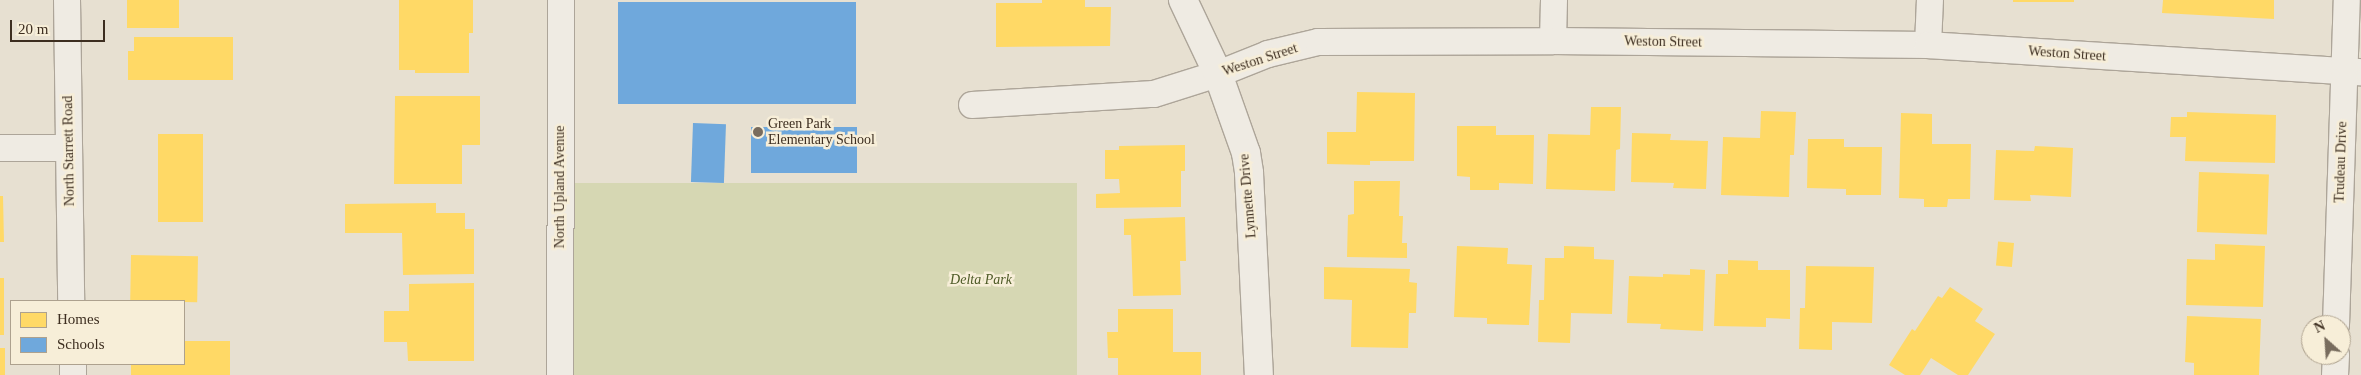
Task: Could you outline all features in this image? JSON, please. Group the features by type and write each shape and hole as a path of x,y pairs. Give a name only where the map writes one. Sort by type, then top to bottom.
{"street":[{"name":"North Starrett Road","path":"67,0 72,300"},
{"name":"North Upland Avenue","path":"560,375 561,0"},
{"name":"Lynnette Drive","path":"1183,0 1218,74 1246,153 1249,174 1259,375"},
{"path":"1553,41 1554,0"},
{"path":"1928,45 1930,0"},
{"name":"Trudeau Drive","path":"2337,315 2353,72 2347,0"},
{"name":"Weston Street","path":"972,105 1154,94 1218,74 1268,54 1318,42 1553,41 1928,45 2353,72"},
{"path":"0,148 69,148"}],"green space":[{"name":"Delta Park","path":"566,183 1077,183 1077,375 566,375"}],"building: Homes":[{"path":"127,0 179,0 179,28 127,28"},
{"path":"399,0 473,0 473,33 469,33 469,73 415,73 415,70 399,70"},
{"path":"1042,0 1085,0 1085,7 1111,7 1110,46 996,47 996,3 1042,3"},
{"path":"2013,0 2074,0 2074,2 2013,2"},
{"path":"2163,0 2274,0 2274,19 2162,13"},
{"path":"134,37 233,37 233,80 128,80 128,51 134,51"},
{"path":"1357,92 1415,93 1414,161 1370,161 1370,165 1327,164 1327,132 1356,132"},
{"path":"395,96 480,96 480,145 462,145 462,184 394,184"},
{"path":"1591,107 1621,107 1620,149 1616,150 1615,191 1546,189 1548,134 1590,135"},
{"path":"1761,111 1796,112 1794,155 1790,155 1789,197 1721,195 1723,137 1760,138"},
{"path":"2187,112 2276,115 2275,163 2185,161 2186,137 2170,137 2171,117 2187,117"},
{"path":"1901,113 1932,114 1932,144 1971,144 1970,199 1948,199 1947,207 1924,207 1924,199 1899,198"},
{"path":"1457,126 1496,126 1496,135 1534,135 1533,184 1499,183 1499,190 1470,190 1470,177 1457,176"},
{"path":"1632,133 1671,134 1670,140 1708,141 1706,189 1673,188 1674,183 1631,182"},
{"path":"158,134 203,134 203,222 158,222"},
{"path":"1808,139 1844,139 1844,147 1882,147 1881,195 1846,195 1846,189 1807,188"},
{"path":"1185,145 1185,171 1181,171 1181,207 1096,208 1096,194 1120,193 1119,179 1105,179 1105,150 1119,150 1119,146"},
{"path":"2035,146 2073,148 2071,197 2030,195 2031,201 1994,200 1996,150 2034,151"},
{"path":"2199,172 2269,174 2267,234 2197,232"},
{"path":"1354,181 1400,181 1399,216 1403,216 1402,243 1407,243 1407,258 1347,257 1348,215 1354,214"},
{"path":"0,196 3,196 4,242 0,242"},
{"path":"436,203 436,213 465,213 465,229 474,229 474,274 403,275 402,233 345,233 345,204"},
{"path":"1185,217 1186,261 1180,261 1181,295 1133,296 1131,235 1124,235 1124,219"},
{"path":"1998,242 2014,243 2012,267 1996,266"},
{"path":"2215,244 2265,246 2263,307 2186,305 2187,259 2215,260"},
{"path":"1457,246 1508,248 1507,264 1532,265 1529,325 1487,324 1487,318 1454,317"},
{"path":"1564,246 1594,247 1594,259 1614,260 1612,314 1571,313 1570,343 1538,342 1539,300 1544,300 1545,258 1564,258"},
{"path":"131,255 198,256 197,302 185,302 185,300 130,300"},
{"path":"1728,260 1758,261 1758,270 1790,270 1790,319 1766,318 1766,327 1714,326 1716,274 1728,274"},
{"path":"1806,266 1874,267 1872,323 1832,322 1832,350 1799,349 1800,308 1805,308"},
{"path":"1324,267 1410,269 1409,282 1417,283 1416,313 1409,313 1408,348 1351,347 1352,300 1324,299"},
{"path":"1690,269 1705,270 1703,331 1660,329 1661,324 1627,323 1629,276 1663,277 1663,274 1690,275"},
{"path":"0,278 4,278 4,335 0,335"},
{"path":"474,283 474,361 408,361 407,342 384,342 384,311 409,311 409,284"},
{"path":"1950,287 1983,309 1975,321 1995,334 1968,375 1958,375 1931,358 1920,375 1905,375 1889,365 1912,329 1915,331 1938,296 1942,298"},
{"path":"1118,309 1173,309 1173,352 1201,352 1201,375 1118,375 1118,358 1108,358 1107,332 1118,332"},
{"path":"2187,316 2261,319 2259,375 2194,375 2194,363 2185,362"},
{"path":"185,341 230,341 230,375 131,375 131,365 185,365"},
{"path":"0,348 5,348 5,375 0,375"}],"building: Schools":[{"path":"618,2 856,2 856,104 618,104"},
{"path":"693,123 726,124 724,183 691,182"},
{"path":"751,127 857,127 857,173 751,173"}],"place":[{"name":"Green Park Elementary School","path":"758,132"}]}
